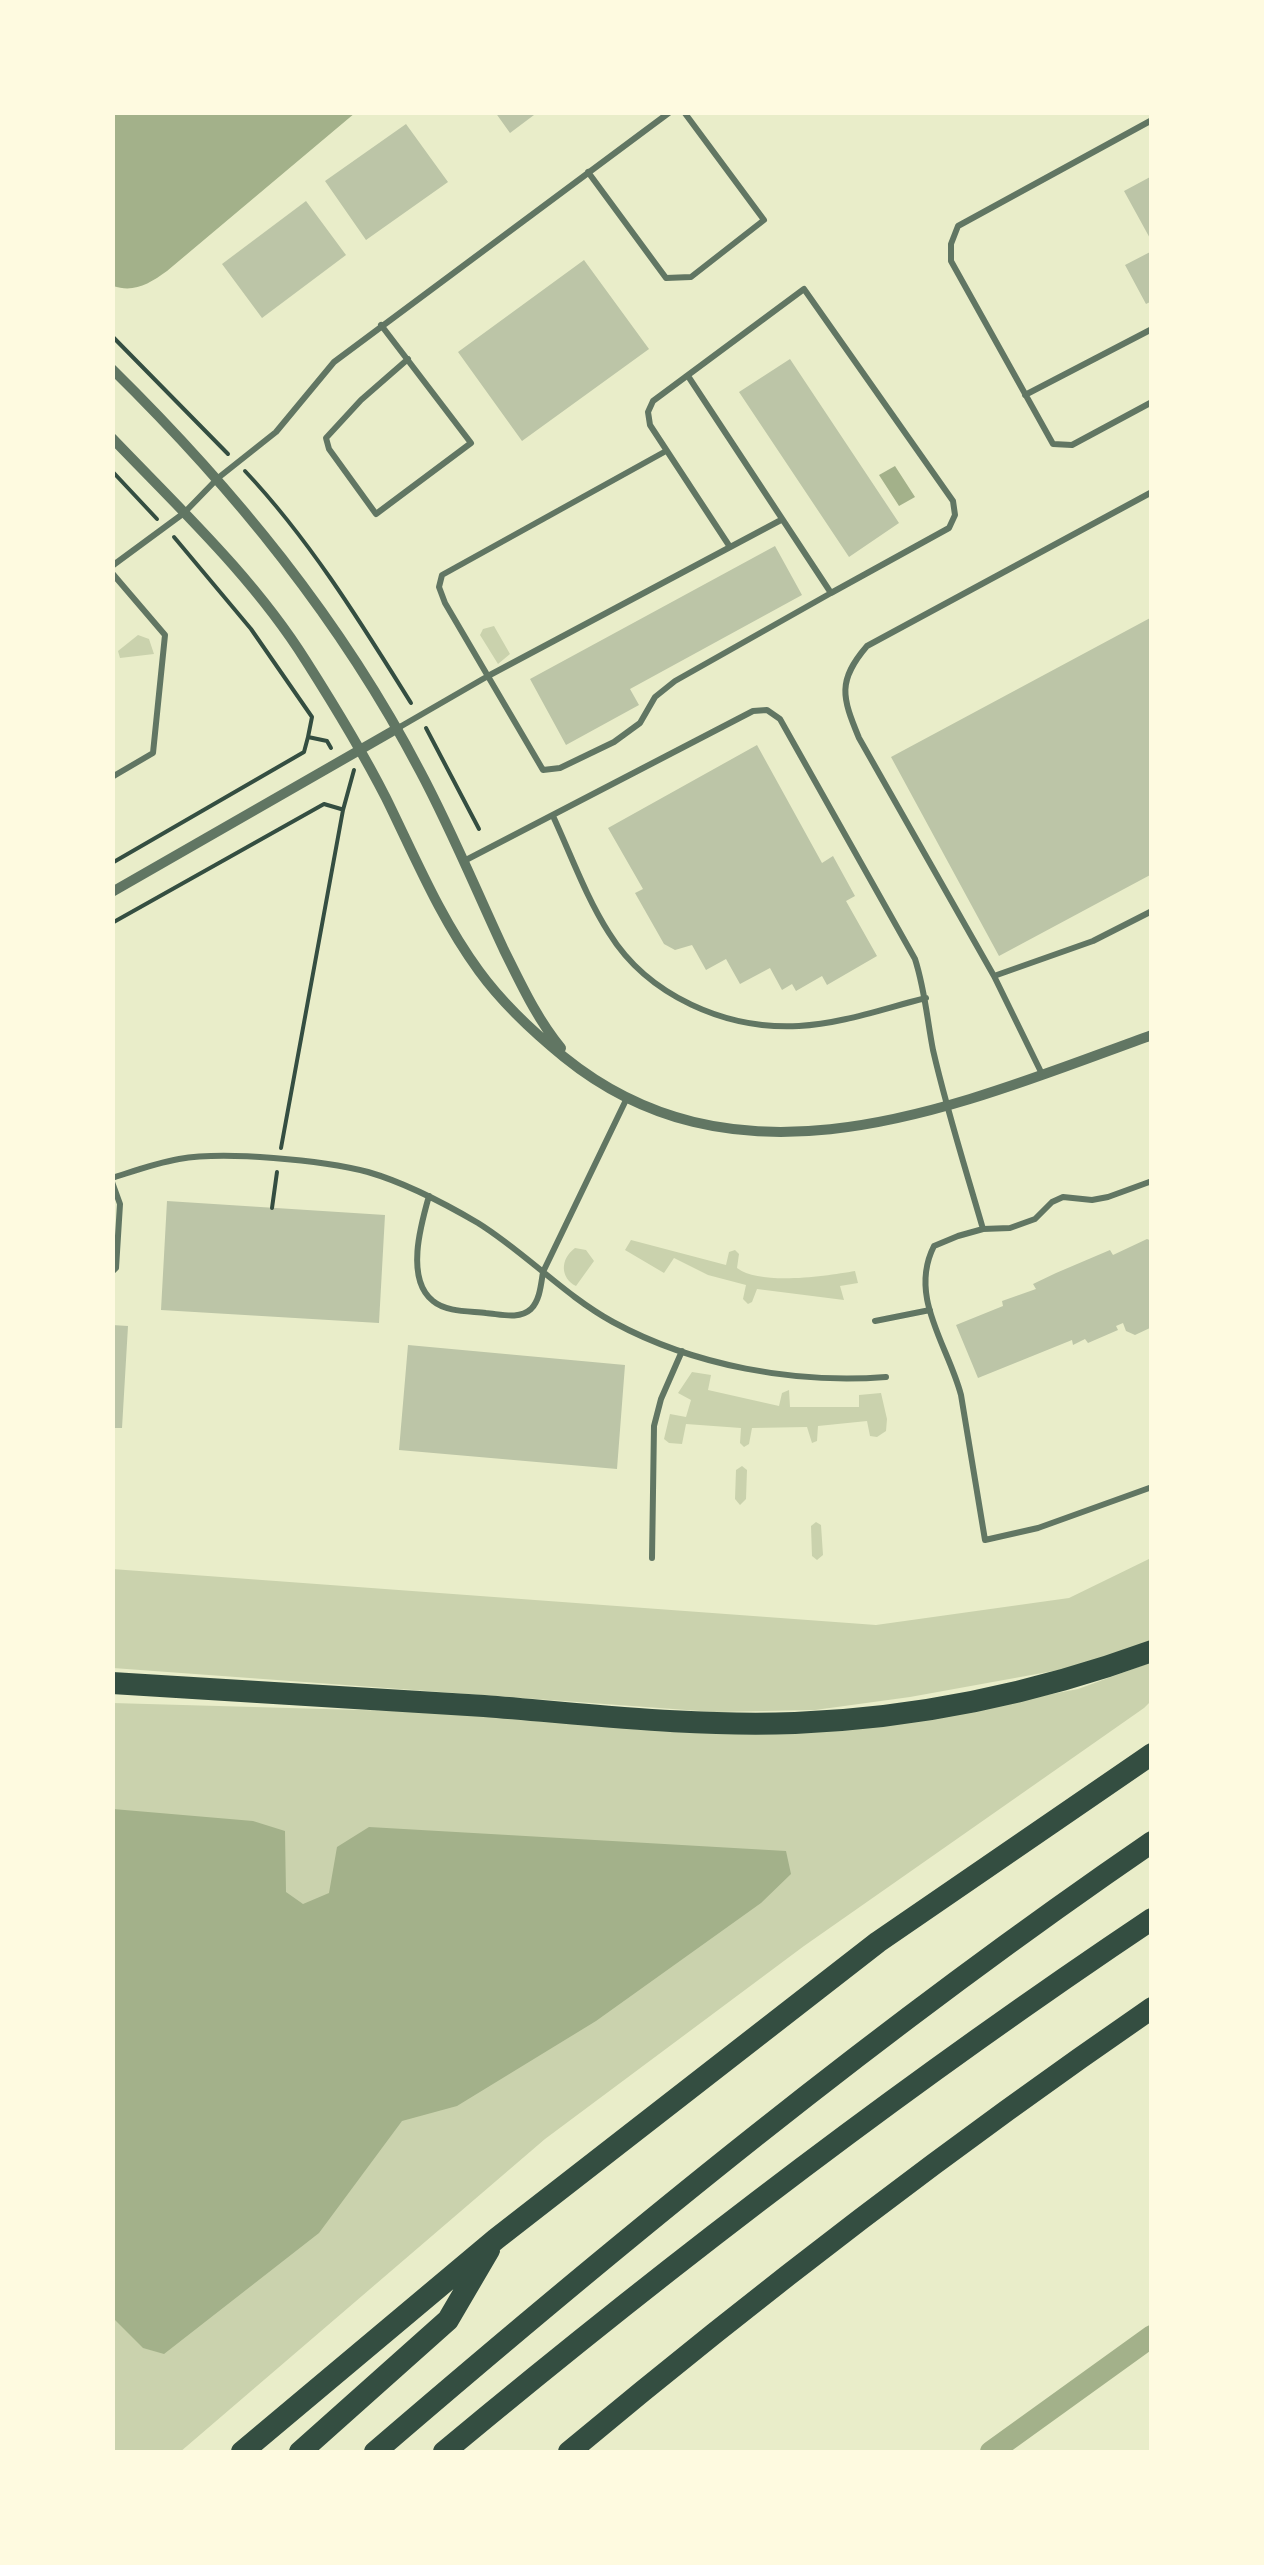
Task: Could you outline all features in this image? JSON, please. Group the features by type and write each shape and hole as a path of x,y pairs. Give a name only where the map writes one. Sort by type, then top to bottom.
{"highway":[{"path":"112,1683 672,1720 794,1723 908,1713 1012,1695 1152,1651"},
{"path":"242,2452 496,2239 878,1942 1152,1754"},
{"path":"375,2452 754,2134 928,2001 1152,1842"},
{"path":"444,2452 786,2182 955,2056 1152,1919"},
{"path":"569,2452 939,2160 1152,2008"},
{"path":"300,2452 448,2320 496,2239"}],"street":[{"path":"112,370 218,478 321,609 398,728 524,990 550,1034 578,1068"},
{"path":"112,438 234,567 303,657 359,751 438,904 480,972 507,1006 578,1068 626,1100 672,1118 719,1129 764,1134 810,1133 853,1127 947,1104 1152,1035"},
{"path":"114,887 398,728"}],"lane":[{"path":"112,566 184,513 218,478 276,432 317,379 381,326 670,112"},
{"path":"588,172 666,278 691,277 764,220 684,112"},
{"path":"1152,120 958,226 951,244 951,261 1052,444 1072,445 1152,402"},
{"path":"666,451 442,574 439,587 445,603 543,770 560,768 614,742 640,723 655,697 675,681 949,528 956,515 953,501 804,289 653,402 648,412 650,425 730,547"},
{"path":"381,326 408,360 471,442 376,514 329,449 326,438 361,400 408,360"},
{"path":"1025,395 1152,329"},
{"path":"688,376 831,593"},
{"path":"1042,1075 994,976 859,738 847,709 843,684 866,646 1152,492"},
{"path":"398,728 781,520"},
{"path":"112,574 165,635 153,753 112,777"},
{"path":"464,861 753,711 767,710 780,719 915,959 926,998 932,1047 983,1230"},
{"path":"553,816 610,936 636,968 672,996 709,1013 752,1024 800,1026 926,998"},
{"path":"994,976 1093,941 1152,910"},
{"path":"430,1196 423,1218 418,1271 422,1287 433,1302 453,1310 518,1316 532,1308 543,1272 626,1100"},
{"path":"112,1272 116,1268 120,1204 112,1180 180,1159 216,1156 367,1172 430,1196 481,1225 578,1300 615,1322 682,1350 728,1364 784,1374 842,1380 886,1378"},
{"path":"1152,1181 1092,1200 1063,1197 1052,1202 1036,1219 934,1246 926,1260 924,1285 960,1395 985,1540 1038,1528 1152,1487"},
{"path":"875,1321 930,1310"},
{"path":"652,1558 654,1426 682,1350"}],"path":[{"path":"112,471 252,629 312,717 304,752 112,863"},
{"path":"308,737 326,741 351,781"},
{"path":"272,1208 342,810 359,751"},
{"path":"112,923 324,804 342,810"}],"shaded area":[{"path":"113,112 355,113 167,271 148,283 128,288 113,286"},
{"path":"895,466 915,497 899,506 879,475"},
{"path":"494,626 510,654 498,664 480,635 483,629"},
{"path":"138,635 149,639 154,654 120,658 118,651"},
{"path":"631,1240 726,1265 729,1252 735,1250 739,1254 737,1268 761,1277 794,1278 855,1271 858,1283 840,1286 844,1300 757,1289 748,1304 743,1299 746,1285 708,1275 674,1258 664,1273 625,1250"},
{"path":"575,1248 586,1250 594,1261 576,1286 567,1278 564,1268"},
{"path":"692,1372 711,1375 708,1390 779,1406 782,1393 789,1390 790,1407 859,1407 859,1395 881,1393 886,1431 877,1437 870,1436 867,1421 818,1426 817,1441 812,1443 807,1427 752,1428 749,1444 744,1447 740,1443 741,1428 686,1424 682,1444 669,1443 664,1439 670,1414 686,1417 691,1400 678,1393"},
{"path":"742,1466 747,1470 746,1499 740,1505 735,1499 736,1470"},
{"path":"816,1522 821,1525 823,1555 817,1560 812,1556 811,1526"},
{"path":"1151,1558 1151,1642 1092,1664 815,1710 714,1712 113,1668 112,1569 876,1625 1069,1598"},
{"path":"1152,1662 1151,1701 1144,1708 804,1946 545,2139 180,2452 113,2452 112,1703 891,1725 1078,1689"},
{"path":"113,1809 253,1821 285,1831 286,1892 303,1904 329,1893 337,1847 369,1827 786,1851 791,1874 761,1903 596,2021 457,2106 402,2121 319,2233 164,2354 143,2348 113,2318"}],"building":[{"path":"495,112 538,112 510,133"},
{"path":"406,124 448,182 366,240 325,181"},
{"path":"1152,176 1152,242 1124,191"},
{"path":"306,201 346,255 262,318 222,264"},
{"path":"1152,251 1152,301 1146,304 1125,265"},
{"path":"584,260 649,349 522,441 458,352"},
{"path":"790,359 899,523 849,557 739,392"},
{"path":"775,546 802,595 630,689 639,705 566,745 530,679"},
{"path":"1152,617 1152,874 999,956 891,757"},
{"path":"757,745 822,863 833,856 855,896 846,901 877,956 827,985 822,976 796,991 792,984 782,990 770,968 740,984 726,959 706,970 692,945 675,950 664,944 635,893 643,889 608,828"},
{"path":"167,1201 385,1215 379,1323 161,1310"},
{"path":"1147,1239 1152,1241 1152,1327 1135,1335 1126,1331 1123,1323 1116,1326 1118,1330 1088,1343 1085,1339 1073,1345 1072,1340 978,1378 956,1325 1003,1306 1002,1301 1036,1289 1033,1284 1056,1273 1110,1250 1113,1255"},
{"path":"112,1325 128,1326 122,1428 112,1428"},
{"path":"408,1345 625,1365 617,1469 399,1450"}],"waterway":[{"path":"991,2452 1152,2336"}]}
